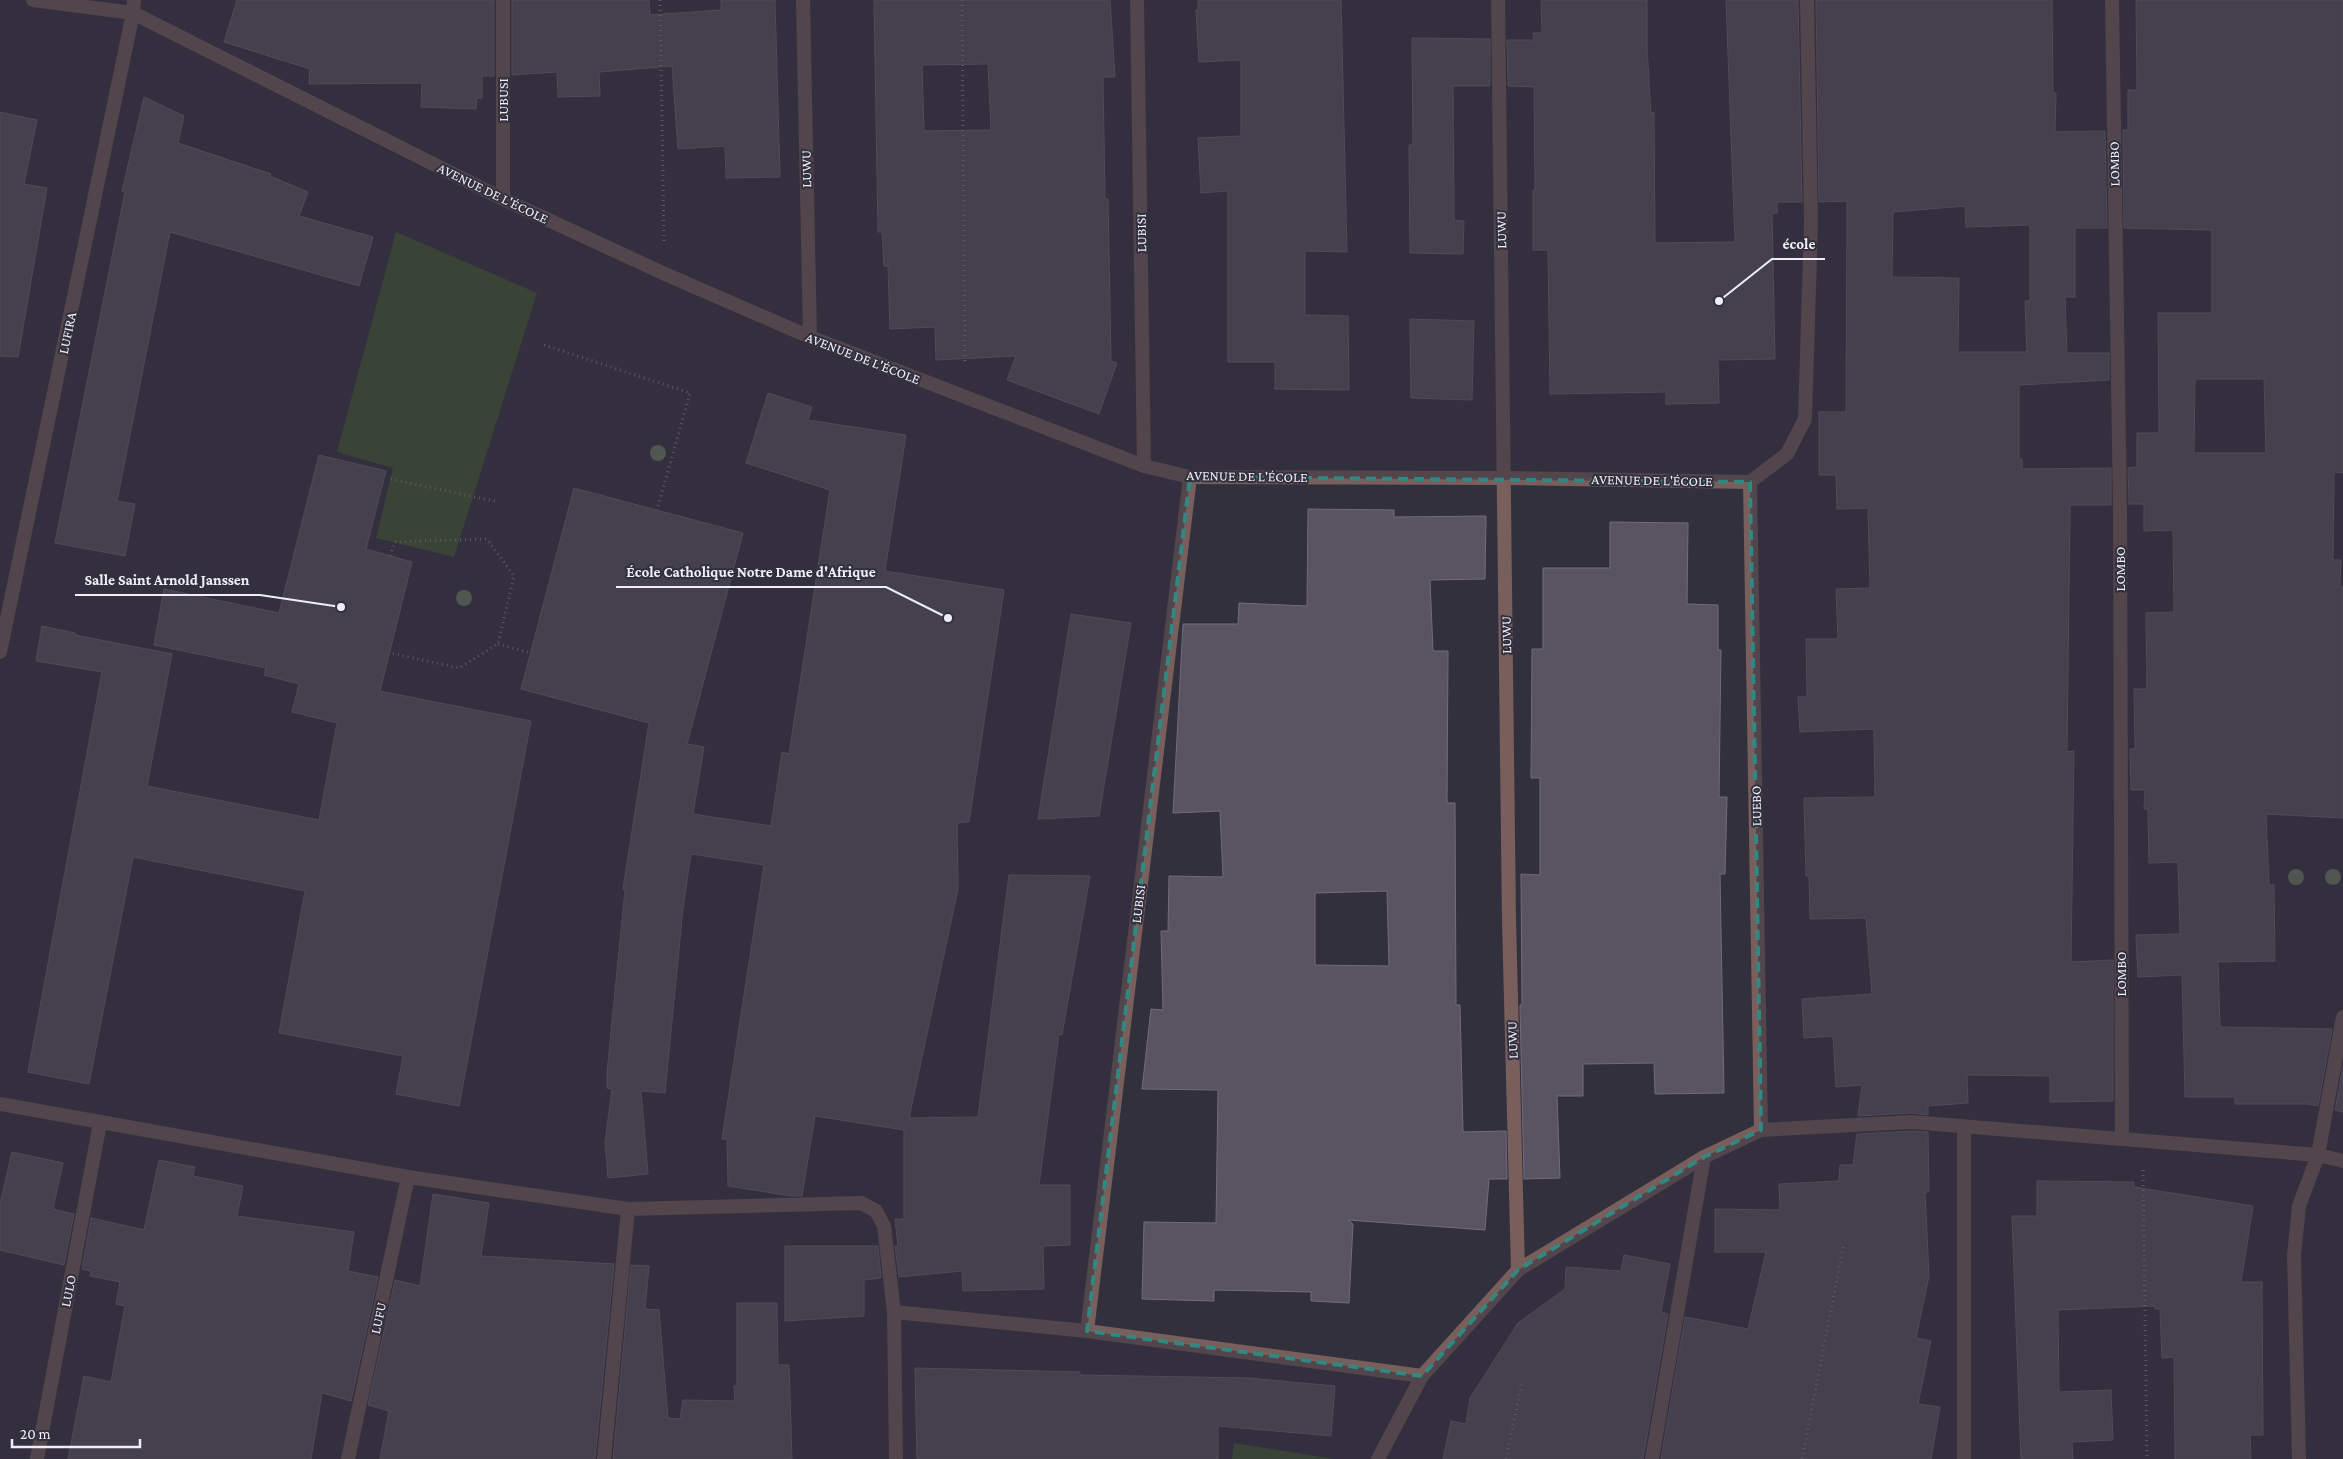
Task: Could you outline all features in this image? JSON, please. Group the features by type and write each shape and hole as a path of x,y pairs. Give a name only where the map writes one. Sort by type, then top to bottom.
{"street":[{"name":"AVENUE DE L'ÉCOLE","path":"33,0 134,7 503,199 665,274 810,337 1144,466 1190,477 1505,478 1750,482"},
{"name":"LUBUSI","path":"503,0 503,199"},
{"name":"LUWU","path":"803,0 810,337"},
{"name":"LUBISI","path":"1137,0 1144,466"},
{"name":"LUWU","path":"1498,0 1509,921 1518,1270"},
{"path":"1750,482 1787,454 1805,420 1811,223 1807,0"},
{"name":"LOMBO","path":"2112,0 2120,509 2122,1138"},
{"name":"LUFIRA","path":"0,652 134,7"},
{"name":"LUBISI","path":"1087,1330 1190,477"},
{"name":"LUEBO","path":"1750,482 1761,1130"},
{"path":"2298,1459 2294,1255 2299,1206 2318,1155 2343,1017"},
{"path":"0,1104 408,1177 628,1209 861,1203 876,1211 884,1226 894,1312 896,1459"},
{"path":"1378,1459 1422,1376 1518,1270 1704,1157 1761,1130 1911,1122 2318,1155 2343,1161"},
{"name":"LULO","path":"37,1459 100,1123"},
{"path":"1964,1127 1964,1459"},
{"path":"1652,1459 1704,1157"},
{"name":"LUFU","path":"348,1459 408,1177"},
{"path":"604,1459 628,1209"},
{"path":"894,1312 1087,1330 1422,1376"}],"path":[{"path":"660,0 665,274"},
{"path":"962,0 966,397"},
{"path":"544,345 690,393 657,510"},
{"path":"391,479 498,502"},
{"path":"390,556 394,542 487,538 514,576 498,644 459,668 390,653"},
{"path":"498,644 531,653"},
{"path":"2142,1140 2147,1459"},
{"path":"1802,1459 1844,1243"},
{"path":"1506,1459 1522,1382"}],"highlighted area":[{"path":"1190,477 1750,482 1761,1130 1704,1157 1518,1270 1422,1376 1087,1331"}],"green space":[{"path":"396,232 537,293 454,557 376,538 393,468 337,452"},
{"path":"1234,1443 1334,1459 1232,1459"}],"building":[{"path":"237,0 494,0 494,76 482,76 482,98 477,98 476,109 421,107 422,83 309,84 310,69 224,42"},
{"path":"512,0 649,0 650,15 721,10 721,0 775,0 780,177 726,178 725,146 678,149 672,66 599,72 600,96 558,97 557,72 512,75"},
{"path":"874,0 1110,0 1115,77 1103,77 1105,199 1108,199 1111,361 1117,363 1099,414 1007,380 1016,356 936,360 935,327 890,329 888,266 884,266 882,232 878,232","holes":["988,64 991,130 924,131 922,65"]},
{"path":"1198,0 1341,0 1347,252 1305,251 1305,315 1348,316 1349,390 1275,389 1275,362 1228,362 1228,191 1201,193 1198,138 1241,136 1241,60 1199,62 1196,10 1198,10"},
{"path":"1541,0 1647,0 1647,48 1651,113 1654,112 1655,243 1735,242 1726,0 1798,0 1802,202 1777,202 1777,213 1772,213 1775,359 1718,360 1719,403 1666,404 1666,392 1550,394 1548,250 1533,250 1533,190 1535,190 1534,87 1508,86 1507,40 1534,40 1533,33 1542,33"},
{"path":"1816,0 2052,0 2053,93 2056,93 2055,132 2105,131 2107,228 2075,228 2075,297 2065,297 2067,353 2109,353 2109,380 2019,385 2019,459 2022,459 2022,469 2111,468 2111,505 2070,505 2067,752 2074,751 2071,962 2113,960 2113,1101 2050,1102 2050,1076 1967,1075 1968,1103 1928,1106 1928,1115 1911,1113 1858,1116 1862,1085 1836,1087 1833,1036 1804,1038 1802,999 1872,994 1866,918 1810,919 1809,876 1806,876 1804,798 1875,797 1874,729 1800,732 1798,697 1807,697 1806,639 1838,639 1836,589 1870,588 1868,508 1837,509 1836,475 1819,475 1819,412 1846,412 1847,201 1819,202","holes":["1965,206 1966,227 2030,225 2030,301 2025,301 2027,352 1958,352 1959,278 1892,277 1893,212"]},
{"path":"2136,0 2343,0 2343,473 2334,472 2333,560 2341,560 2340,587 2343,587 2343,818 2266,814 2269,885 2274,885 2275,961 2218,962 2220,1027 2332,1029 2318,1106 2309,1104 2235,1104 2235,1097 2185,1097 2182,975 2138,977 2136,935 2180,934 2178,862 2149,863 2148,809 2144,809 2145,790 2131,790 2130,749 2135,749 2134,689 2147,689 2146,613 2174,612 2173,530 2144,531 2144,504 2129,504 2128,468 2137,467 2137,433 2159,433 2158,313 2212,313 2212,230 2124,228 2123,130 2128,130 2128,90 2137,90","holes":["2195,379 2264,379 2266,453 2194,453"]},
{"path":"1412,38 1490,39 1490,86 1453,86 1454,220 1464,221 1463,254 1410,253 1409,145 1413,145"},
{"path":"144,97 184,116 178,143 271,174 270,176 308,192 299,216 373,237 359,286 170,232 117,501 135,504 125,556 55,543 125,192 122,191"},
{"path":"0,112 37,120 24,184 47,188 18,357 0,356"},
{"path":"1410,319 1474,321 1472,400 1411,398"},
{"path":"768,393 812,407 808,420 906,435 885,571 1004,590 969,822 957,823 958,889 909,1118 978,1117 1009,875 1090,876 1062,1035 1059,1034 1039,1185 1070,1185 1070,1245 1043,1246 1044,1289 963,1291 962,1271 899,1277 895,1246 898,1246 895,1219 904,1219 904,1130 815,1116 802,1196 728,1186 727,1139 722,1139 764,865 691,854 683,908 665,1093 641,1091 648,1174 608,1178 605,1143 612,1089 607,1088 607,1073 625,890 623,889 649,723 521,689 574,488 743,533 687,744 704,747 693,814 771,826 782,752 789,754 830,490 746,463"},
{"path":"319,455 386,471 366,549 412,562 380,691 531,721 459,1106 396,1094 403,1056 279,1033 305,891 133,857 89,1084 28,1072 102,672 36,661 42,626 75,633 75,635 172,654 147,786 319,820 337,723 292,712 299,684 264,675 266,668 154,645 164,589 279,613"},
{"path":"1308,509 1394,510 1394,517 1486,516 1485,579 1430,580 1433,651 1448,651 1447,803 1455,803 1456,1005 1460,1005 1463,1132 1506,1131 1507,1179 1489,1179 1485,1230 1348,1220 1353,1224 1349,1303 1311,1301 1311,1292 1214,1290 1214,1301 1142,1299 1144,1222 1216,1223 1218,1090 1142,1089 1151,1009 1163,1010 1161,931 1168,931 1169,876 1223,877 1220,811 1173,813 1183,624 1238,624 1239,603 1307,606","holes":["1387,891 1389,966 1315,965 1315,893"]},
{"path":"1610,522 1688,523 1687,604 1718,605 1718,650 1721,650 1719,797 1727,797 1725,874 1720,874 1724,1093 1655,1094 1654,1063 1583,1064 1583,1096 1557,1096 1560,1178 1524,1179 1520,1009 1520,1005 1522,1005 1521,874 1540,875 1540,778 1531,778 1532,649 1543,649 1543,568 1610,568"},
{"path":"1071,614 1131,623 1099,816 1038,819"},
{"path":"2343,1066 2343,1112 2335,1110"},
{"path":"1928,1132 1929,1192 1925,1192 1929,1276 1916,1338 1931,1341 1918,1404 1940,1407 1931,1459 1661,1459 1685,1317 1748,1329 1766,1252 1715,1252 1715,1209 1780,1210 1779,1184 1839,1181 1840,1165 1853,1165 1857,1134"},
{"path":"12,1152 63,1163 53,1209 74,1214 64,1265 0,1250 0,1204"},
{"path":"159,1160 195,1167 193,1176 243,1186 237,1216 354,1232 348,1271 378,1277 351,1401 322,1393 311,1459 68,1459 84,1376 111,1382 125,1306 116,1304 120,1282 90,1276 91,1271 82,1269 91,1218 144,1230"},
{"path":"2037,1181 2134,1182 2134,1187 2253,1206 2241,1282 2262,1282 2263,1435 2250,1435 2251,1459 2175,1459 2174,1357 2162,1358 2160,1309 2155,1309 2155,1306 2058,1310 2059,1392 2111,1390 2113,1440 2072,1442 2073,1459 2021,1459 2012,1216 2037,1216"},
{"path":"433,1194 489,1203 481,1256 614,1264 595,1459 380,1459 389,1411 368,1405 395,1280 420,1286"},
{"path":"785,1246 878,1246 881,1278 864,1280 864,1316 785,1321"},
{"path":"1624,1255 1670,1264 1661,1312 1668,1314 1643,1459 1443,1459 1451,1421 1466,1424 1470,1398 1518,1323 1565,1289 1566,1267 1621,1271"},
{"path":"631,1265 649,1266 645,1309 659,1310 668,1418 680,1419 683,1400 735,1401 734,1386 737,1386 737,1303 777,1303 778,1365 789,1365 792,1459 613,1459"},
{"path":"915,1368 1080,1372 1080,1375 1249,1378 1335,1386 1331,1436 1218,1426 1218,1459 917,1459"}],"place":[{"name":"école","path":"1719,301"},
{"name":"Salle Saint Arnold Janssen","path":"341,607"},
{"name":"École Catholique Notre Dame d'Afrique","path":"948,618"}]}
